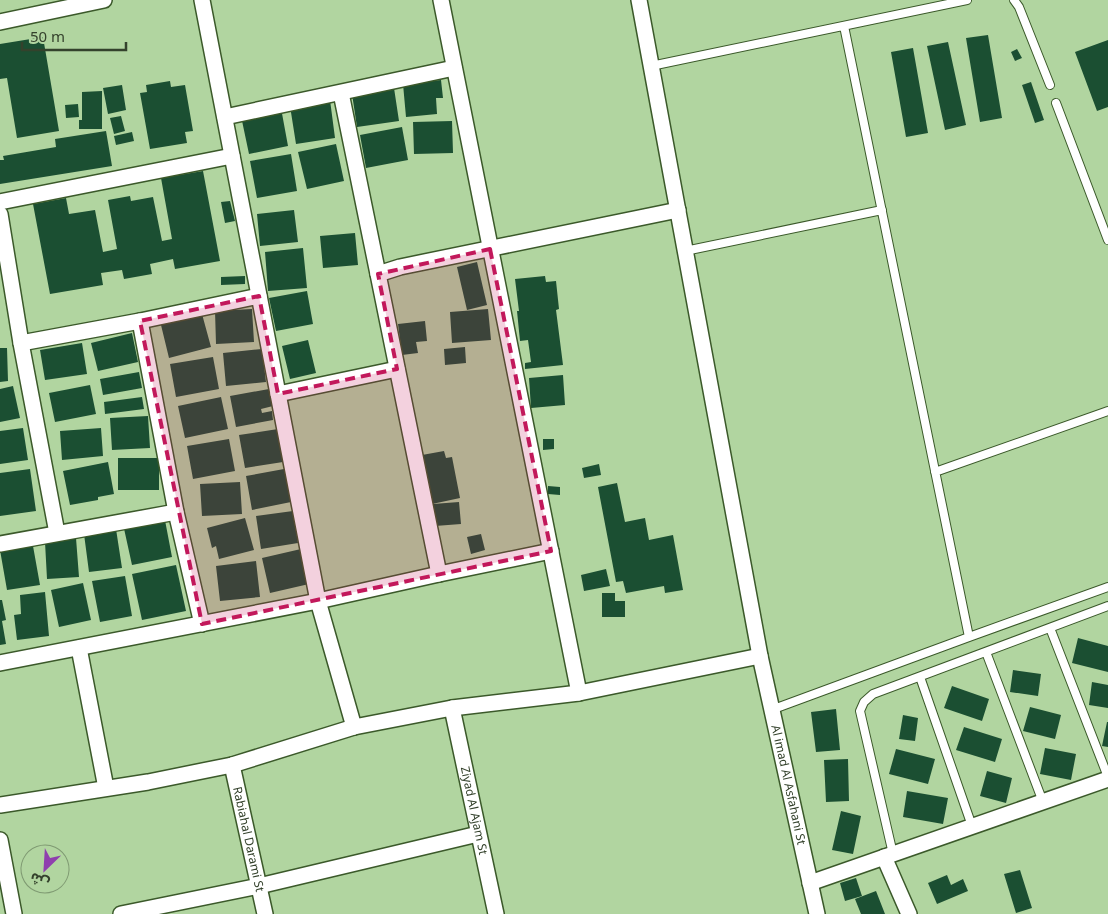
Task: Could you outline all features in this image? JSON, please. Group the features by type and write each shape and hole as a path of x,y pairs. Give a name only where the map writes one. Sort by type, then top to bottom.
{"street":[{"path":"0,22 104,0"},
{"path":"202,0 318,601 354,727"},
{"path":"440,0 579,693"},
{"name":"Al imad Al Asfahani St","path":"639,0 760,656 817,914"},
{"path":"225,117 454,68"},
{"path":"341,93 439,574"},
{"path":"0,202 232,156"},
{"path":"378,274 400,267 678,210"},
{"path":"0,214 21,343 57,533"},
{"path":"21,343 259,296"},
{"path":"140,321 176,512 202,624"},
{"path":"278,394 397,368"},
{"path":"0,544 176,512"},
{"path":"0,663 318,601 551,551"},
{"path":"79,648 106,788"},
{"path":"0,804 148,782 232,765 354,727 452,708 579,693 760,656"},
{"name":"Ziyad Al Ajam St","path":"452,708 496,914"},
{"name":"Rabiahal Darami St","path":"232,765 265,914"},
{"path":"810,883 1108,778"},
{"path":"121,914 163,910 478,834"},
{"path":"0,840 14,914"},
{"path":"889,855 909,914"}],"lane":[{"path":"651,66 967,0"},
{"path":"1014,0 1019,7 1050,85"},
{"path":"844,26 969,637"},
{"path":"1056,102 1108,240"},
{"path":"685,251 882,210"},
{"path":"935,472 1108,411"},
{"path":"772,710 1108,587"},
{"path":"889,855 860,711 864,702 873,694 1108,606"},
{"path":"1050,628 1108,778"},
{"path":"986,652 1043,802"},
{"path":"920,677 972,826"}],"highlighted area":[{"path":"490,249 551,551 202,624 140,321 259,296 278,394 397,369 378,274"}],"building":[{"path":"988,35 1002,118 980,122 966,38"},
{"path":"43,37 59,131 17,138 7,78 0,79 0,44"},
{"path":"1108,40 1108,107 1097,111 1075,52"},
{"path":"948,42 966,125 945,130 927,46"},
{"path":"913,48 928,133 906,137 891,52"},
{"path":"1017,49 1022,58 1015,61 1011,52"},
{"path":"441,80 443,98 436,98 437,114 406,117 403,84"},
{"path":"170,81 171,87 185,85 193,131 185,132 187,143 150,149 140,93 147,92 146,85"},
{"path":"1031,82 1044,120 1035,123 1022,85"},
{"path":"122,85 126,110 108,114 103,88"},
{"path":"394,88 399,121 357,127 352,94"},
{"path":"102,91 102,129 79,129 79,120 82,120 82,92"},
{"path":"330,100 335,138 296,144 290,106"},
{"path":"78,104 79,117 66,118 65,105"},
{"path":"281,108 288,146 249,154 241,116"},
{"path":"121,116 125,131 114,134 110,118"},
{"path":"452,121 453,153 414,154 413,122"},
{"path":"402,127 408,160 366,168 360,135"},
{"path":"106,131 112,166 0,184 0,160 4,160 3,156 56,147 55,139"},
{"path":"132,132 134,141 116,145 114,136"},
{"path":"336,144 344,181 307,189 298,152"},
{"path":"291,154 297,191 257,198 250,161"},
{"path":"203,171 220,261 175,269 173,259 150,264 152,274 124,279 122,270 101,273 103,285 50,294 33,204 66,198 69,214 95,210 103,252 117,249 108,200 130,196 131,201 153,197 162,241 172,239 161,178"},
{"path":"230,201 235,221 225,223 221,202"},
{"path":"294,210 298,242 260,246 257,214"},
{"path":"355,233 358,265 323,268 320,236"},
{"path":"303,248 307,288 268,291 265,252"},
{"path":"477,262 487,305 467,310 457,267"},
{"path":"245,276 245,284 221,285 221,277"},
{"path":"545,276 546,282 556,281 559,309 556,310 563,365 525,369 525,363 531,362 528,340 520,341 515,279"},
{"path":"307,291 313,324 276,331 269,298"},
{"path":"252,309 254,342 216,344 215,311"},
{"path":"488,309 491,340 452,343 450,312"},
{"path":"202,314 211,347 169,358 161,325"},
{"path":"425,321 427,341 416,342 418,353 402,355 398,324"},
{"path":"132,333 138,362 98,371 91,343"},
{"path":"308,340 316,373 290,379 282,346"},
{"path":"82,343 87,374 45,380 40,350"},
{"path":"465,347 466,363 445,365 444,349"},
{"path":"0,348 7,348 8,381 0,382"},
{"path":"262,349 266,382 226,386 223,353"},
{"path":"213,357 219,389 176,397 170,364"},
{"path":"139,372 142,388 103,395 100,379"},
{"path":"563,375 565,405 531,408 529,378"},
{"path":"90,385 96,414 55,422 49,393"},
{"path":"13,386 20,418 0,422 0,389"},
{"path":"269,389 273,406 261,409 262,413 272,411 273,420 236,427 230,396"},
{"path":"142,397 144,409 105,414 104,402"},
{"path":"221,397 228,429 185,438 178,406"},
{"path":"148,416 150,448 112,450 110,418"},
{"path":"23,428 28,460 0,464 0,431"},
{"path":"101,428 103,456 62,460 60,431"},
{"path":"278,429 283,462 245,468 239,435"},
{"path":"229,439 235,471 193,479 187,446"},
{"path":"543,439 554,439 554,449 543,450"},
{"path":"444,451 446,458 452,457 460,498 432,504 422,455"},
{"path":"118,458 159,458 159,490 118,490"},
{"path":"108,462 114,494 98,497 98,500 70,505 63,471"},
{"path":"599,464 601,475 584,478 582,468"},
{"path":"30,469 36,511 0,516 0,473"},
{"path":"284,469 291,502 252,510 246,476"},
{"path":"240,482 242,514 202,516 200,484"},
{"path":"617,483 625,522 645,518 649,540 673,535 683,590 665,593 664,586 626,593 623,581 616,582 598,487"},
{"path":"548,486 560,487 560,495 548,494"},
{"path":"459,502 461,524 435,526 433,504"},
{"path":"293,511 298,543 261,549 256,516"},
{"path":"164,515 172,557 132,565 123,524"},
{"path":"245,518 254,550 219,559 216,546 212,548 207,528"},
{"path":"116,529 122,568 89,572 84,534"},
{"path":"481,534 485,550 471,554 467,537"},
{"path":"76,538 79,577 47,579 45,542 56,542 56,539"},
{"path":"33,546 40,585 7,590 0,550"},
{"path":"301,549 309,584 270,593 262,558"},
{"path":"256,561 260,597 220,601 216,566"},
{"path":"176,565 186,611 142,620 132,574"},
{"path":"606,569 610,586 584,591 581,575"},
{"path":"125,576 132,616 100,622 92,581"},
{"path":"83,583 91,620 59,627 51,590"},
{"path":"45,592 49,636 17,640 14,615 21,614 20,595"},
{"path":"602,593 615,593 615,601 625,601 625,617 602,617"},
{"path":"0,600 2,600 6,620 2,621 6,644 0,645"},
{"path":"1078,638 1108,646 1108,672 1072,663"},
{"path":"1013,670 1041,674 1038,696 1010,692"},
{"path":"1092,682 1108,685 1108,708 1089,705"},
{"path":"952,686 989,699 982,721 944,708"},
{"path":"1030,707 1061,715 1055,739 1023,731"},
{"path":"836,709 840,750 816,752 811,712"},
{"path":"903,715 918,718 915,741 899,739"},
{"path":"1108,722 1108,747 1102,746"},
{"path":"964,727 1002,739 995,762 956,750"},
{"path":"1045,748 1076,754 1071,780 1040,774"},
{"path":"896,749 935,759 928,784 889,774"},
{"path":"848,759 849,801 826,802 824,760"},
{"path":"987,771 1012,778 1006,803 980,796"},
{"path":"907,791 948,798 943,824 903,817"},
{"path":"841,811 861,816 853,854 832,850"},
{"path":"1020,870 1032,908 1016,913 1004,874"},
{"path":"947,875 951,885 963,879 968,891 937,904 928,883"},
{"path":"856,878 862,896 845,901 840,883"},
{"path":"876,891 885,914 861,914 855,899"}]}
